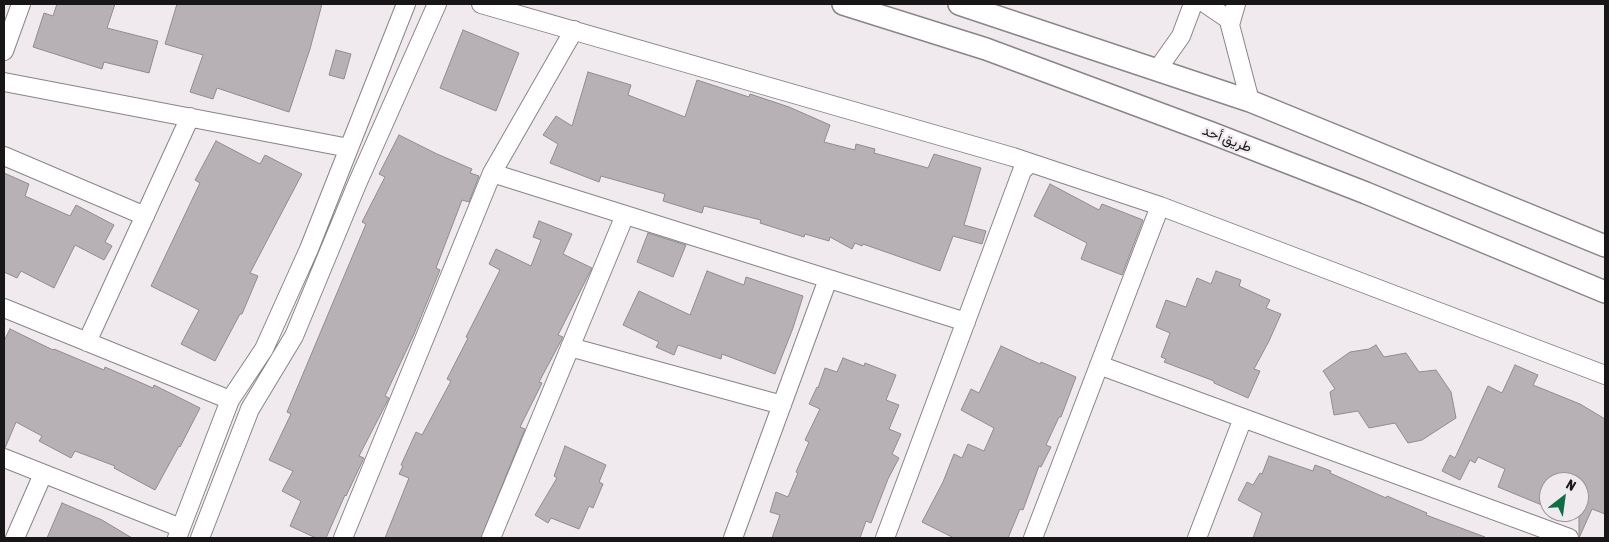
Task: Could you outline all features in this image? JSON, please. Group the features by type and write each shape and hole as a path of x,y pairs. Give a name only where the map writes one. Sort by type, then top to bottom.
{"main road":[{"name":"طريق أحد","path":"843,4 986,49 1200,129 1366,193 1605,292"},
{"path":"959,4 1250,100 1605,246"}],"street":[{"path":"4,51 21,4"},
{"path":"4,458 179,533 230,400 264,349 309,249 406,4"},
{"path":"200,538 250,409 294,336 357,184 437,4"},
{"path":"481,4 1030,162 1160,206 1605,375"},
{"path":"1157,70 1181,36 1193,4"},
{"path":"1206,4 1231,21"},
{"path":"1236,4 1230,25 1250,100"},
{"path":"343,538 492,173 574,30"},
{"path":"4,82 349,148"},
{"path":"87,342 190,117"},
{"path":"4,156 145,216"},
{"path":"884,538 1022,171 1030,162"},
{"path":"492,173 966,322"},
{"path":"1033,538 1160,206"},
{"path":"491,538 625,215"},
{"path":"733,538 828,279"},
{"path":"4,308 230,400"},
{"path":"570,347 782,406"},
{"path":"1100,365 1569,538"},
{"path":"1197,538 1243,418"},
{"path":"15,538 43,474"}],"building":[{"path":"57,4 115,4 107,28 158,41 149,73 104,62 102,69 33,47 44,13 53,16"},
{"path":"177,4 322,4 310,49 289,112 217,88 213,99 190,92 203,55 165,44"},
{"path":"463,30 519,53 496,111 440,88"},
{"path":"336,50 351,54 344,79 329,75"},
{"path":"588,72 631,85 628,95 685,117 697,80 749,97 750,94 789,107 830,125 824,142 855,150 856,144 875,149 874,153 928,168 934,154 981,168 964,225 986,231 982,244 953,236 940,271 863,244 862,246 855,243 852,249 830,237 829,241 805,234 804,237 760,223 761,220 704,206 702,213 663,201 665,194 601,176 599,182 550,163 558,144 543,135 556,116 572,126"},
{"path":"399,135 472,169 470,173 479,176 469,202 462,200 436,268 440,270 414,334 385,396 389,398 359,456 364,458 326,538 316,538 290,526 301,501 282,491 293,471 269,460 291,414 287,412 366,224 362,222 385,177 379,174"},
{"path":"216,141 260,164 265,155 302,174 250,273 258,276 242,314 240,314 215,361 181,344 199,310 151,286 200,183 195,180"},
{"path":"4,173 29,184 25,196 70,216 76,205 114,225 105,242 112,246 104,260 75,245 54,288 21,271 17,278 4,272"},
{"path":"1050,184 1099,210 1102,204 1143,220 1122,275 1081,259 1087,243 1034,216"},
{"path":"539,221 572,234 563,254 592,268 558,335 563,337 539,382 542,383 520,427 525,429 481,538 385,538 409,478 399,474 403,466 401,465 416,432 422,435 451,381 447,379 500,270 489,264 496,249 531,266 541,240 533,237"},
{"path":"648,233 686,245 673,277 637,262"},
{"path":"707,271 744,285 746,277 803,296 775,374 722,354 721,359 678,345 674,355 656,347 659,342 623,325 639,291 690,315"},
{"path":"1216,271 1241,280 1239,286 1270,300 1266,308 1281,314 1254,369 1260,371 1248,398 1214,383 1214,381 1164,362 1166,359 1161,357 1170,333 1156,327 1166,300 1186,307 1197,278 1211,284"},
{"path":"10,329 53,350 104,370 105,367 153,388 154,385 200,408 155,490 114,468 115,466 75,451 71,458 39,441 42,436 16,422 4,448 4,341"},
{"path":"1376,345 1384,357 1406,353 1419,372 1436,370 1451,392 1456,418 1422,440 1408,443 1395,423 1369,428 1358,411 1334,415 1330,392 1335,389 1323,371 1350,352 1369,349"},
{"path":"1001,346 1040,364 1041,362 1076,377 1061,417 1059,417 1046,445 1051,447 1041,467 1039,466 1023,510 1020,509 1008,538 954,538 922,522 943,482 954,454 962,458 968,444 984,451 994,428 961,410 971,389 979,393"},
{"path":"843,358 864,366 865,363 896,375 886,400 899,405 889,429 901,434 892,454 899,458 888,479 871,523 866,521 860,538 772,538 780,515 770,512 776,492 788,497 809,442 805,440 820,409 809,404 818,388 825,368 837,372"},
{"path":"1515,365 1538,375 1533,385 1580,404 1605,419 1605,514 1592,509 1589,516 1589,472 1539,472 1539,504 1498,487 1505,469 1478,457 1475,463 1470,460 1460,480 1442,471 1450,455 1455,458 1488,386 1502,393"},
{"path":"565,446 606,465 599,482 603,484 593,508 589,506 579,529 551,518 548,523 535,515 557,478 554,476"},
{"path":"1269,456 1313,471 1315,465 1331,471 1330,473 1386,498 1387,496 1427,513 1426,515 1485,538 1253,538 1262,513 1238,500 1247,482 1253,485 1260,473 1262,474"},
{"path":"62,503 102,520 132,538 47,538"},
{"path":"1579,522 1586,522 1579,538"}]}
